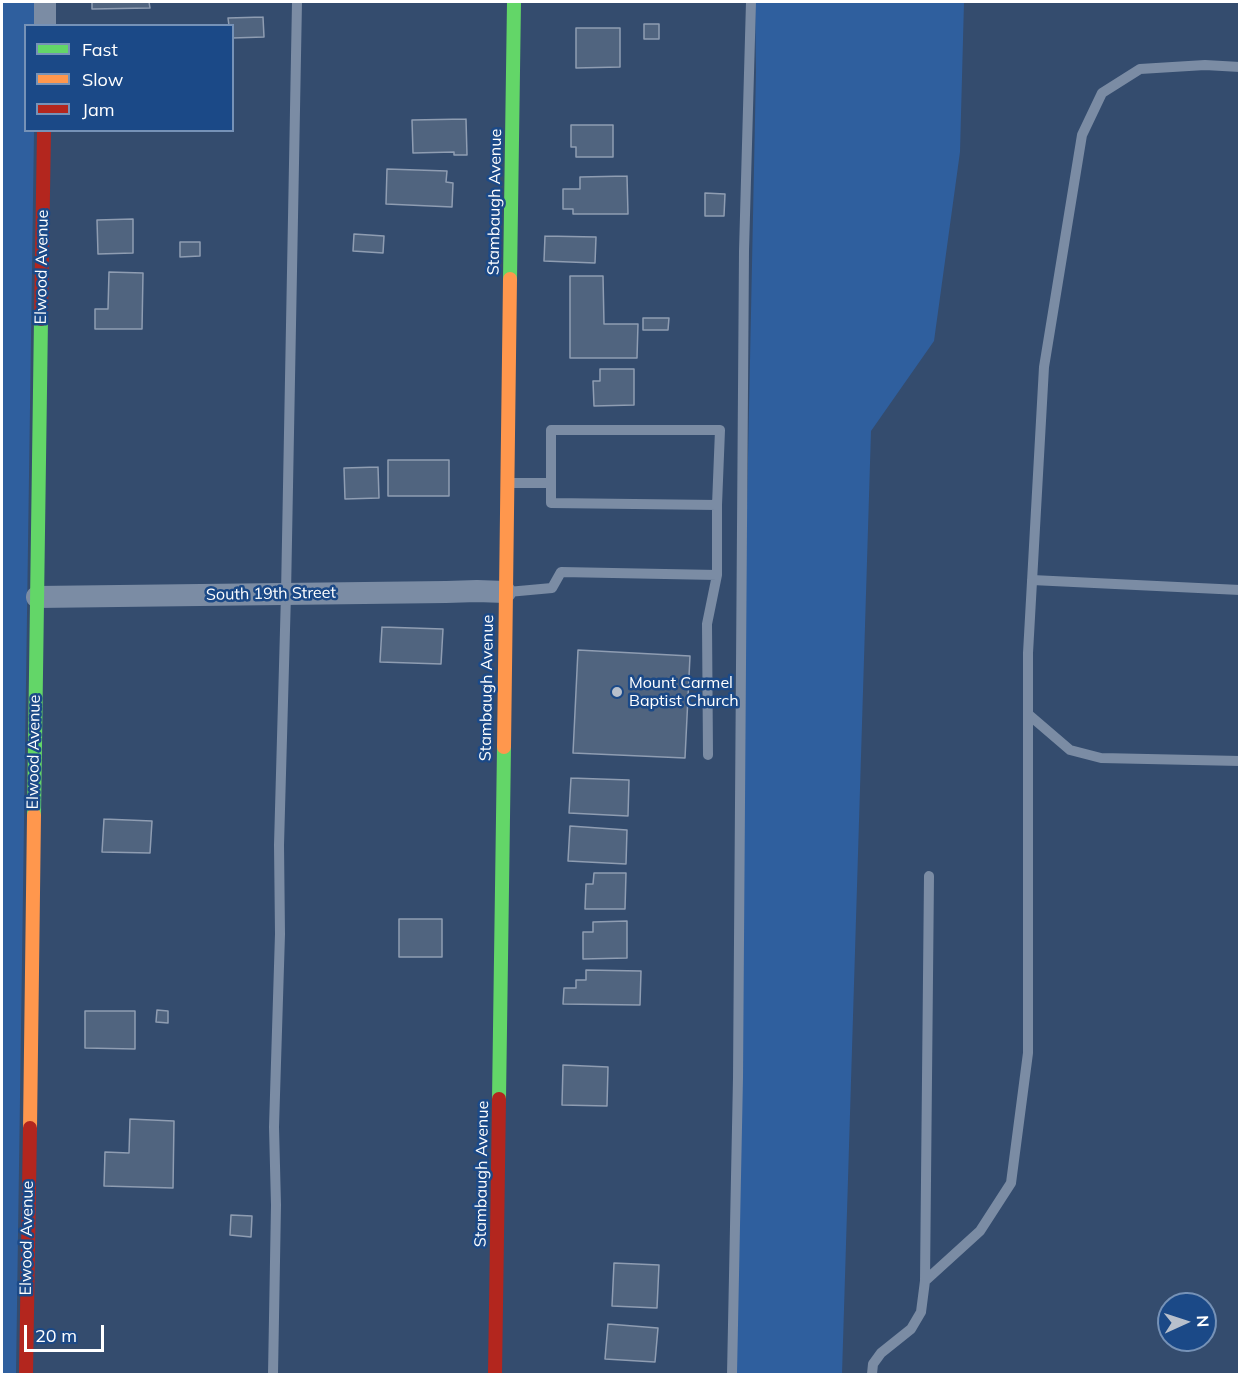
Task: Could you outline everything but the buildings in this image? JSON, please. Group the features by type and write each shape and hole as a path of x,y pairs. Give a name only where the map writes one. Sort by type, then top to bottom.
{"street":[{"path":"45,2 45,24"},
{"name":"Stambaugh Avenue","path":"495,1374 514,2"},
{"name":"Elwood Avenue","path":"26,1374 44,132"},
{"name":"South 19th Street","path":"37,597 505,592"}],"lane":[{"path":"273,1374 276,1205 274,1127 280,934 279,845 297,2"},
{"path":"732,1374 738,1078 744,251 751,2"},
{"path":"925,1281 980,1231 1011,1183 1028,1053 1028,653 1044,367 1082,135 1102,93 1140,69 1205,65 1239,67"},
{"path":"708,755 707,624 717,575 720,430 551,429 551,503 717,505"},
{"path":"508,483 550,483"},
{"path":"505,592 552,588 561,572 717,575"},
{"path":"1032,580 1239,590"},
{"path":"1028,714 1070,750 1101,759 1239,760"},
{"path":"873,1374 873,1364 881,1353 911,1329 921,1312 925,1281 929,876"}],"shaded area":[{"path":"2,2 36,2 35,24 24,24 24,132 34,132 16,1374 2,1374"},
{"path":"755,2 964,2 960,152 934,341 871,431 842,1374 729,1374 756,71"}],"traffic: fast":[{"path":"510,279 514,2"},
{"path":"34,815 41,319"},
{"path":"499,1099 504,747"}],"traffic: slow":[{"path":"504,747 510,279"},
{"path":"30,1128 34,815"}],"traffic: jam":[{"path":"41,319 44,132"},
{"path":"495,1374 499,1099"},
{"path":"26,1374 30,1128"}],"place":[{"name":"Mount Carmel Baptist Church","path":"617,692"}]}
